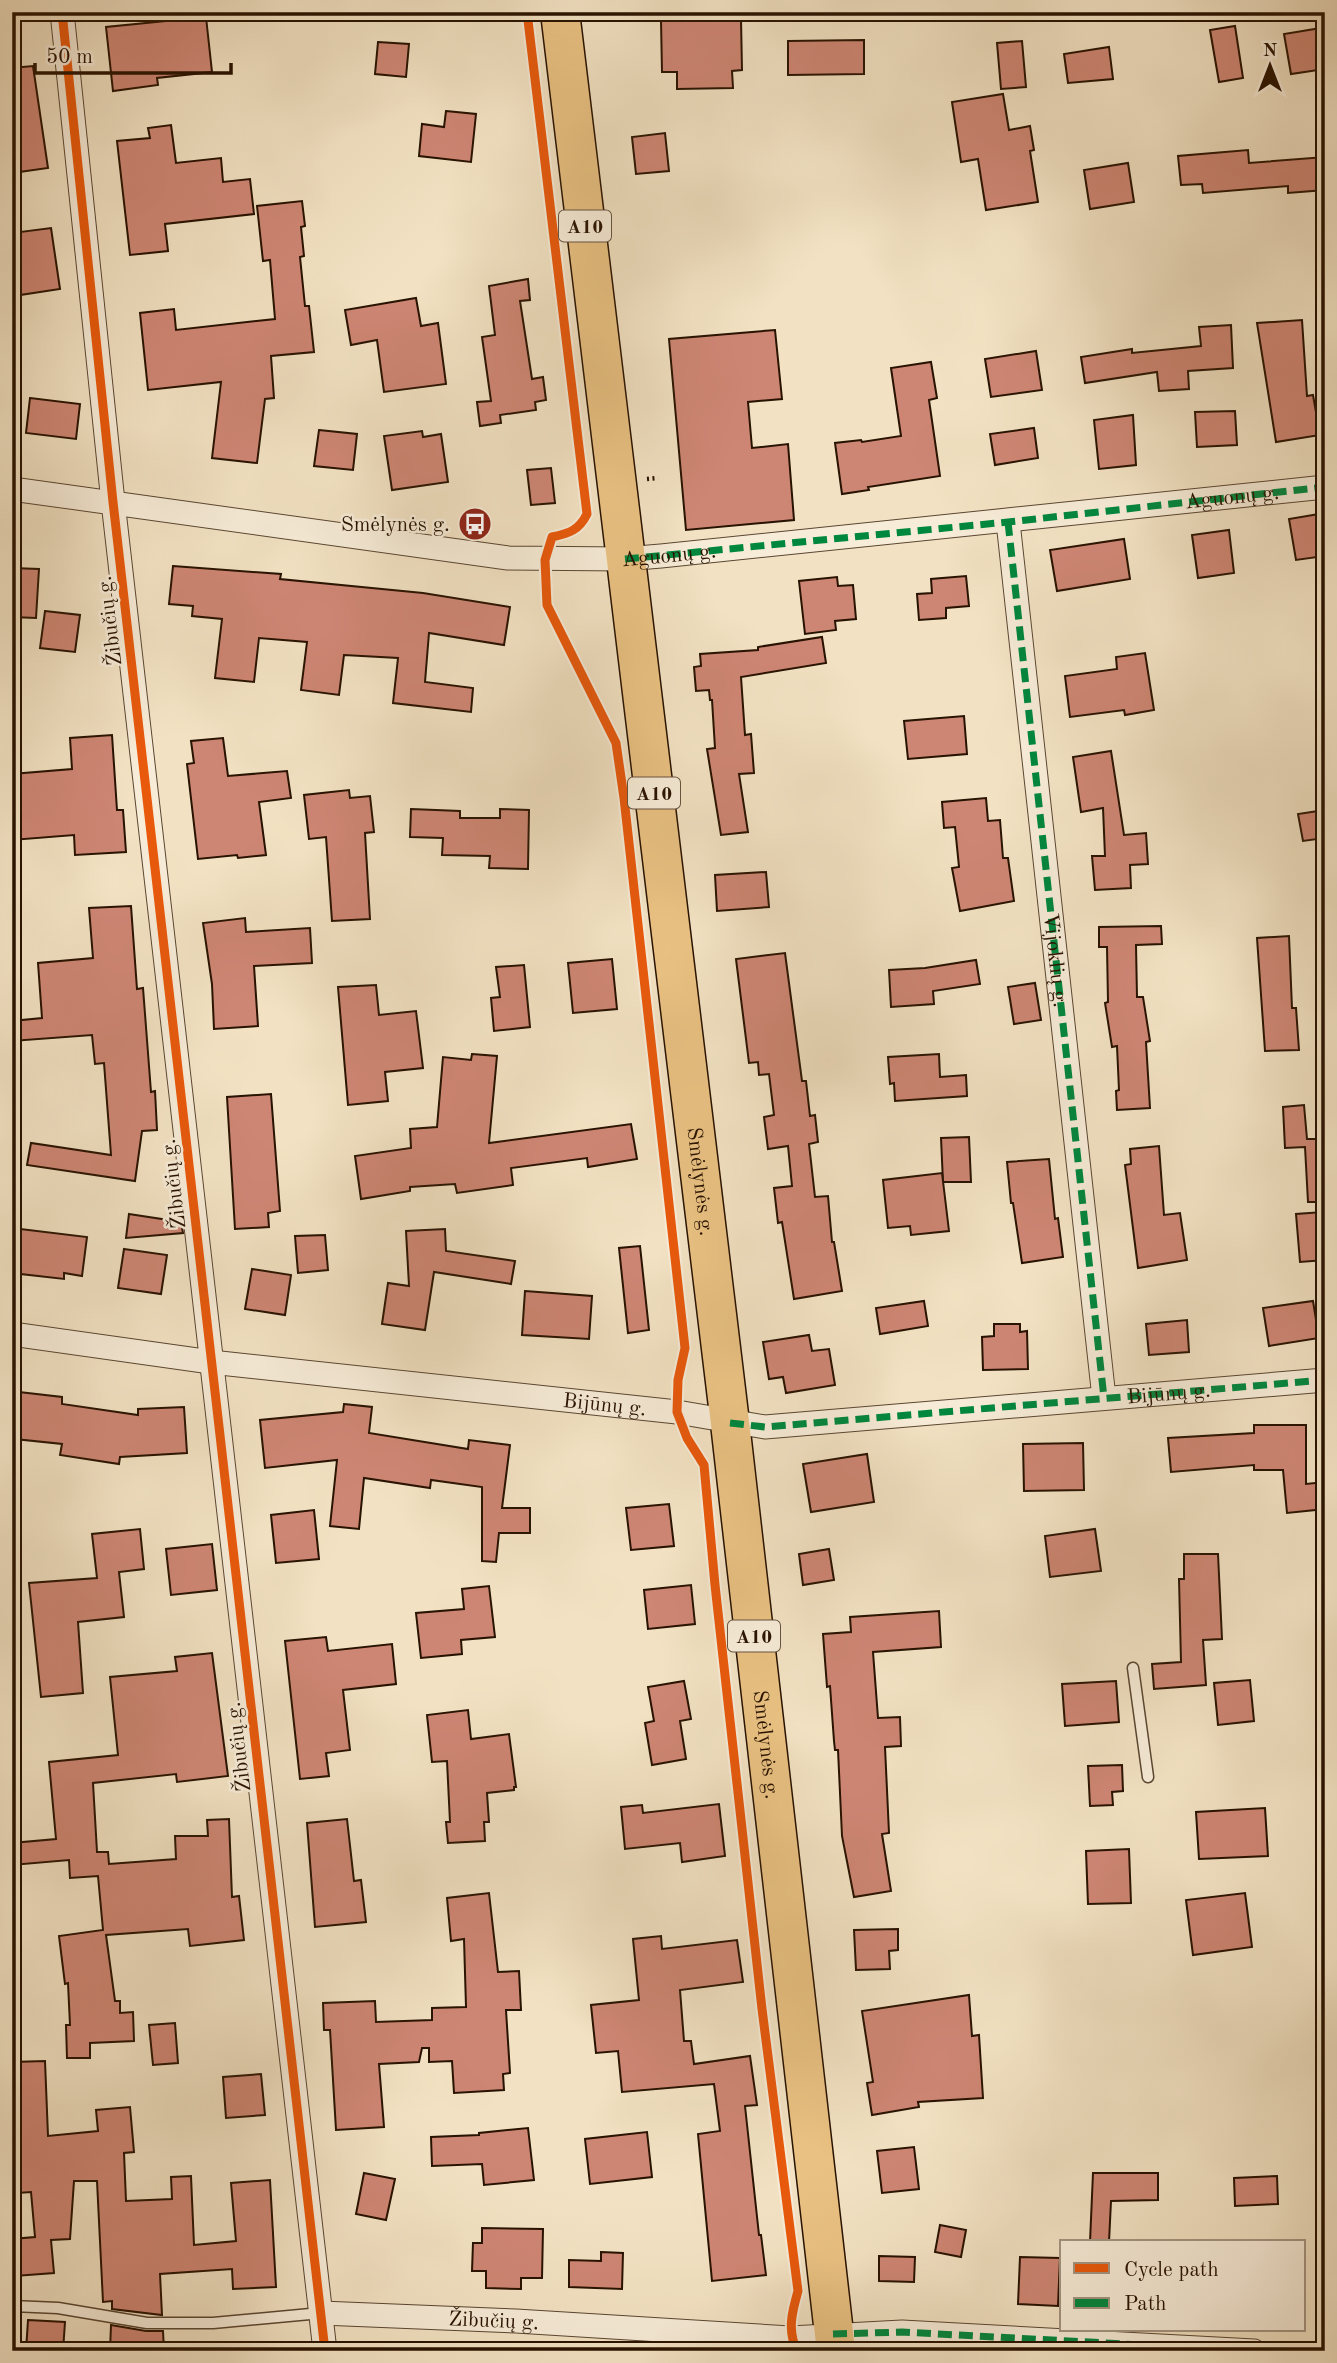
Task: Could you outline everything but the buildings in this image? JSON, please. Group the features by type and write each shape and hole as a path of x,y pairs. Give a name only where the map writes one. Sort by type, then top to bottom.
{"highway":[{"name":"Smėlynės g.","path":"560,12 730,1423 834,2342"}],"street":[{"name":"Žibučių g.","path":"62,12 113,502 325,2351"},
{"name":"Aguonų g.","path":"12,489 508,558 625,559 1009,522 1325,487"},
{"name":"Vijoklių g.","path":"1009,522 1104,1398"},
{"name":"Bijūnų g.","path":"12,1334 212,1362 677,1412 765,1427 1325,1380"},
{"name":"Žibučių g.","path":"321,2313 516,2320 834,2342 902,2332 1254,2351"}],"lane":[{"path":"1133,1668 1148,1777"},
{"path":"12,2306 58,2308 147,2323 213,2323 321,2313"}],"marked path":[{"path":"625,559 1008,522 1325,487"},
{"path":"1008,522 1104,1398"},
{"path":"730,1423 765,1427 1325,1380"},
{"path":"833,2334 902,2332 1254,2351"}],"cycle path":[{"path":"62,12 113,502 325,2351"},
{"path":"527,12 587,514 573,530 552,537 545,560 547,605 616,743 624,798 685,1348 678,1380 677,1412 687,1438 704,1465 762,2009 798,2291 791,2328 797,2351"}],"place":[{"name":"Smėlynės g.","path":"475,524"}]}
